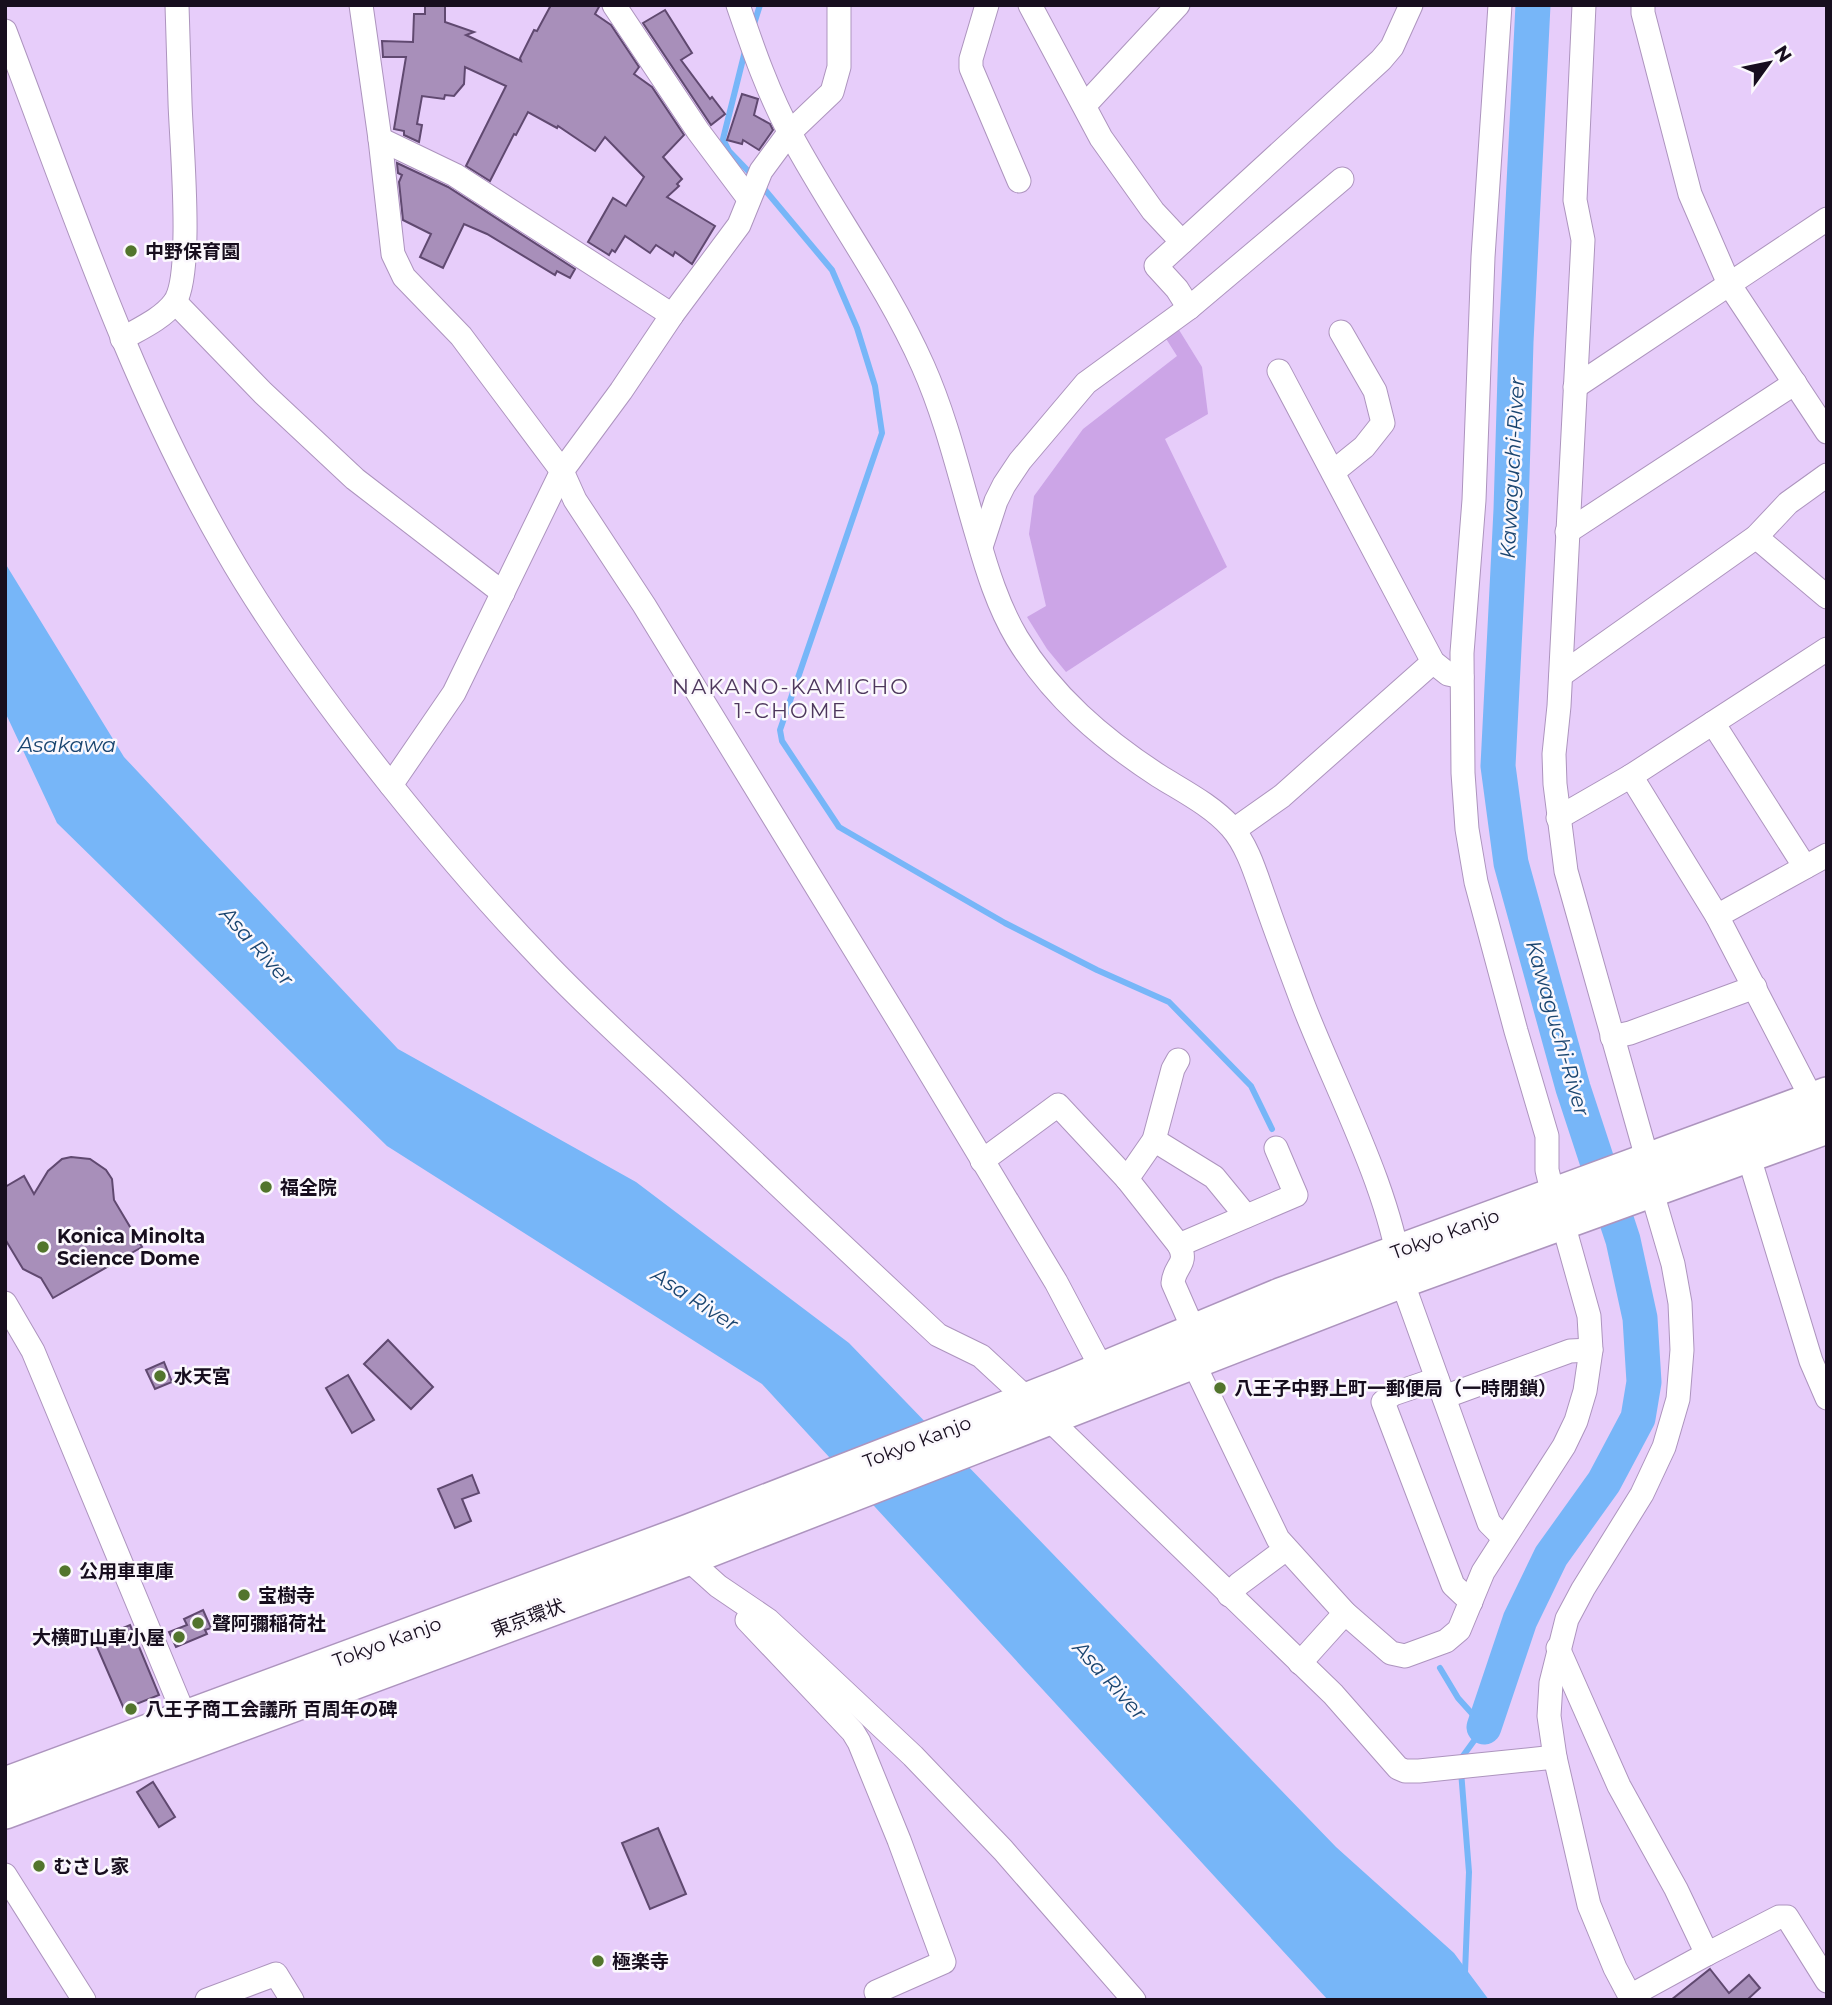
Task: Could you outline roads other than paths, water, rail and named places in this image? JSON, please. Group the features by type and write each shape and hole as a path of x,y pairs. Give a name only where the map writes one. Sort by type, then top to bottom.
{"highway":[{"name":"Tokyo Kanjo","path":"1646,1176 1748,1154 1822,1107"},
{"name":"Tokyo Kanjo","path":"5,1784 190,1729 688,1544 1028,1413 1193,1346 1822,1107"},
{"name":"Tokyo Kanjo","path":"1028,1413 1102,1369 1193,1346"},
{"path":"5,1812 190,1729"}],"street":[{"path":"122,340 161,316 175,302 184,272 185,184 177,5"},
{"path":"361,5 393,254 404,277 461,336 562,471 575,499 644,605 1056,1282 1102,1369"},
{"path":"614,5 698,131 750,197"},
{"path":"391,785 454,693 562,471 738,225 761,171 789,133 832,92 839,67 839,5"},
{"path":"987,5 971,68 1018,181"},
{"path":"1030,5 1101,138 1153,211 1182,242"},
{"path":"1085,106 1178,5"},
{"path":"1189,308 1177,289 1156,266 1381,60 1392,47 1411,5"},
{"path":"982,1161 1058,1105 1128,1180 1180,1245 1184,1259 1173,1277 1173,1283 1193,1346 1278,1539 1345,1613 1391,1653 1405,1656 1453,1636 1459,1630 1483,1572 1570,1435 1585,1391 1591,1350 1587,1304 1567,1205 1547,1170 1547,1136 1516,1031 1471,857 1463,773 1462,677 1475,472 1483,257 1500,5"},
{"path":"1584,5 1575,200 1583,240 1561,675 1554,754 1558,818 1566,871 1612,1037 1646,1176 1673,1264 1680,1303 1682,1350 1678,1399 1664,1447 1650,1479 1567,1619 1551,1683 1549,1717 1552,1757 1589,1905 1631,1998 1707,1954 1779,1917 1787,1917 1827,1981"},
{"path":"1643,5 1690,194 1729,284 1827,432"},
{"path":"741,13 755,54 789,133 912,342 944,423 997,596 1017,638 1071,707 1101,735 1208,807 1234,830 1255,871 1304,1005 1370,1166 1441,1388 1489,1523 1504,1538"},
{"path":"5,31 122,340 166,440 203,510 245,582 303,668 391,785 481,893 567,985 938,1335 981,1356 1028,1413 1229,1595 1333,1694 1390,1761 1405,1771 1419,1771 1552,1757"},
{"path":"380,139 455,176 672,315"},
{"path":"981,547 1004,485 1020,461 1086,383 1189,308 1342,178"},
{"path":"1575,387 1827,219"},
{"path":"175,302 325,453 503,593"},
{"path":"1333,472 1364,447 1383,423 1375,391 1341,332"},
{"path":"1279,372 1433,662 1448,674 1462,677"},
{"path":"1567,532 1795,383"},
{"path":"1561,675 1756,537 1788,503 1827,475"},
{"path":"1756,537 1827,597"},
{"path":"1558,818 1630,776 1827,649"},
{"path":"1234,830 1282,796 1433,662"},
{"path":"1713,723 1805,867"},
{"path":"1630,776 1717,916 1822,1107"},
{"path":"1717,916 1827,855"},
{"path":"1612,1037 1755,988"},
{"path":"1128,1180 1154,1140 1178,1060"},
{"path":"1154,1140 1214,1177 1246,1216"},
{"path":"1180,1245 1296,1195 1276,1148"},
{"path":"1748,1154 1824,1384"},
{"path":"5,1303 33,1351 190,1729"},
{"path":"1471,1602 1453,1585 1383,1402 1393,1394 1441,1388 1570,1351 1591,1350"},
{"path":"688,1544 718,1587 768,1620 913,1756 1003,1850 1134,2000"},
{"path":"1229,1595 1239,1584 1286,1549"},
{"path":"1300,1663 1345,1613"},
{"path":"747,1620 853,1732 859,1742 944,1962 876,1992 879,2000"},
{"path":"1558,1648 1619,1786 1676,1889 1707,1954"},
{"path":"5,1875 83,2000"},
{"path":"208,2000 276,1974 292,2000"}],"water":[{"path":"5,563 124,757 398,1049 636,1182 849,1343 1336,1847 1454,1953 1489,2000 1328,2000 762,1384 387,1146 57,823 5,712"}],"waterway":[{"path":"753,27 760,5"},
{"name":"Kawaguchi-River","path":"1484,1727 1520,1620 1551,1556 1604,1482 1638,1418 1644,1382 1640,1318 1623,1240 1573,1088 1511,863 1498,766 1533,5"},
{"path":"746,47 723,139 729,151 753,176"},
{"path":"760,184 832,270 857,328 875,386 882,433 780,730 782,741 839,827 1005,923 1097,970 1169,1002 1251,1086 1272,1129"},
{"path":"1440,1668 1458,1698 1484,1727 1460,1760"},
{"name":"Kawaguchi-River","path":"1461,1771 1469,1872 1465,1973"}],"place":[{"name":"中野保育園","path":"131,251"},
{"name":"福全院","path":"266,1187"},
{"name":"Konica Minolta Science Dome","path":"43,1247"},
{"name":"水天宮","path":"160,1376"},
{"name":"八王子中野上町一郵便局（一時閉鎖）","path":"1220,1388"},
{"name":"公用車車庫","path":"65,1571"},
{"name":"宝樹寺","path":"244,1595"},
{"name":"聲阿彌稲荷社","path":"198,1623"},
{"name":"大横町山車小屋","path":"179,1637"},
{"name":"八王子商工会議所 百周年の碑","path":"131,1709"},
{"name":"むさし家","path":"39,1866"},
{"name":"極楽寺","path":"598,1961"}],"district":[{"name":"NAKANO-KAMICHO 1-CHOME","path":"791,698"}],"water label":[{"name":"Asakawa","path":"67,744"},
{"name":"Asa River","path":"257,946"},
{"name":"Asa River","path":"695,1299"},
{"name":"Asa River","path":"1110,1680"}]}
